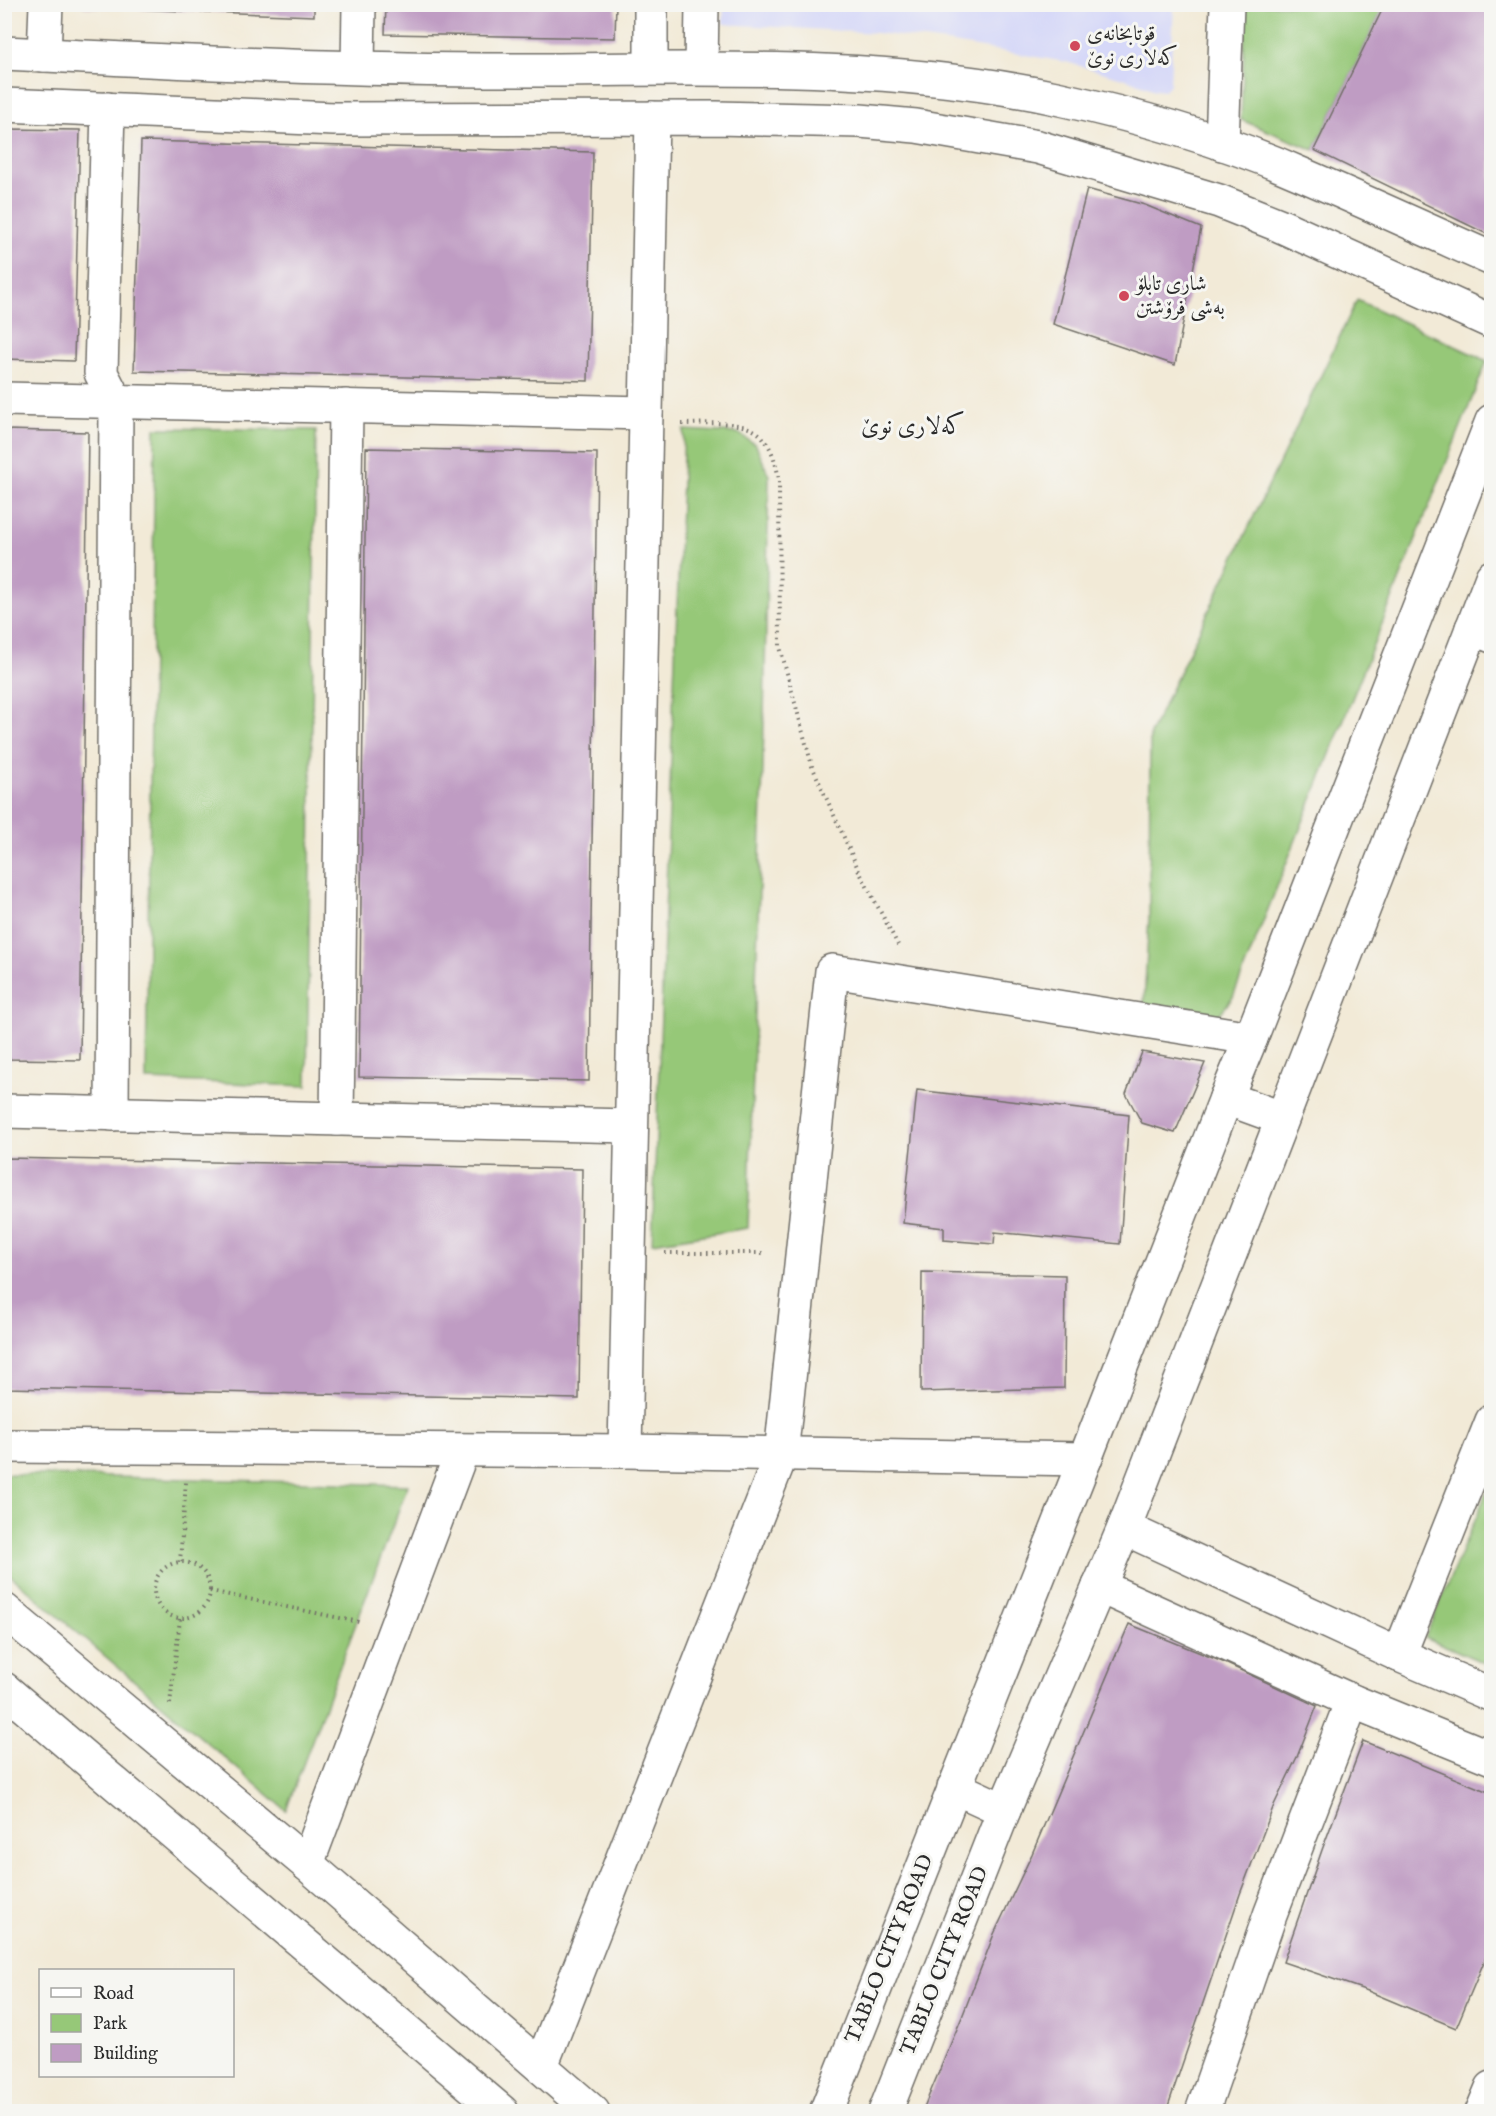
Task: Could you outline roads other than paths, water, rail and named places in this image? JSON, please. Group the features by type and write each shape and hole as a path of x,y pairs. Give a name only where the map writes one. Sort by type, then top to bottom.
{"street":[{"path":"44,55 46,4"},
{"path":"358,67 360,4"},
{"path":"651,4 651,68"},
{"path":"701,68 702,4"},
{"path":"1222,144 1227,4"},
{"path":"4,53 358,67 536,70 701,68 885,75 964,83 1054,98 1133,116 1222,144 1296,171 1491,259"},
{"path":"1038,147 1054,98"},
{"path":"4,105 334,119 790,119 883,123 928,128 1038,147 1219,201 1279,225 1491,322"},
{"path":"108,110 101,373 116,402 112,1114"},
{"path":"625,1451 652,118"},
{"path":"4,399 346,406 645,419"},
{"path":"337,1119 346,406"},
{"name":"TABLO CITY ROAD","path":"826,2112 1251,1038 1491,422"},
{"name":"TABLO CITY ROAD","path":"885,2112 1004,1810 1124,1528 1281,1118 1482,632 1491,577"},
{"path":"541,2066 781,1455 832,970 919,986 1251,1038"},
{"path":"1226,1098 1281,1118"},
{"path":"4,1111 631,1126"},
{"path":"1399,1655 1491,1421"},
{"path":"4,1446 625,1451 1085,1459"},
{"path":"308,1864 462,1451"},
{"path":"1124,1528 1491,1695"},
{"path":"1099,1586 1352,1701 1491,1758"},
{"path":"4,1610 308,1864 593,2112"},
{"path":"4,1689 502,2112"},
{"path":"1202,2112 1270,1915 1352,1701"},
{"path":"954,1787 1004,1810"},
{"path":"1482,2112 1491,2088"}],"place":[{"name":"قوتابخانەی کەلاری نوێ","path":"1075,46"},
{"name":"شاری تابلۆ بەشی فرۆشتن","path":"1124,296"}],"district":[{"name":"کەلاری نوێ","path":"913,426"}]}
